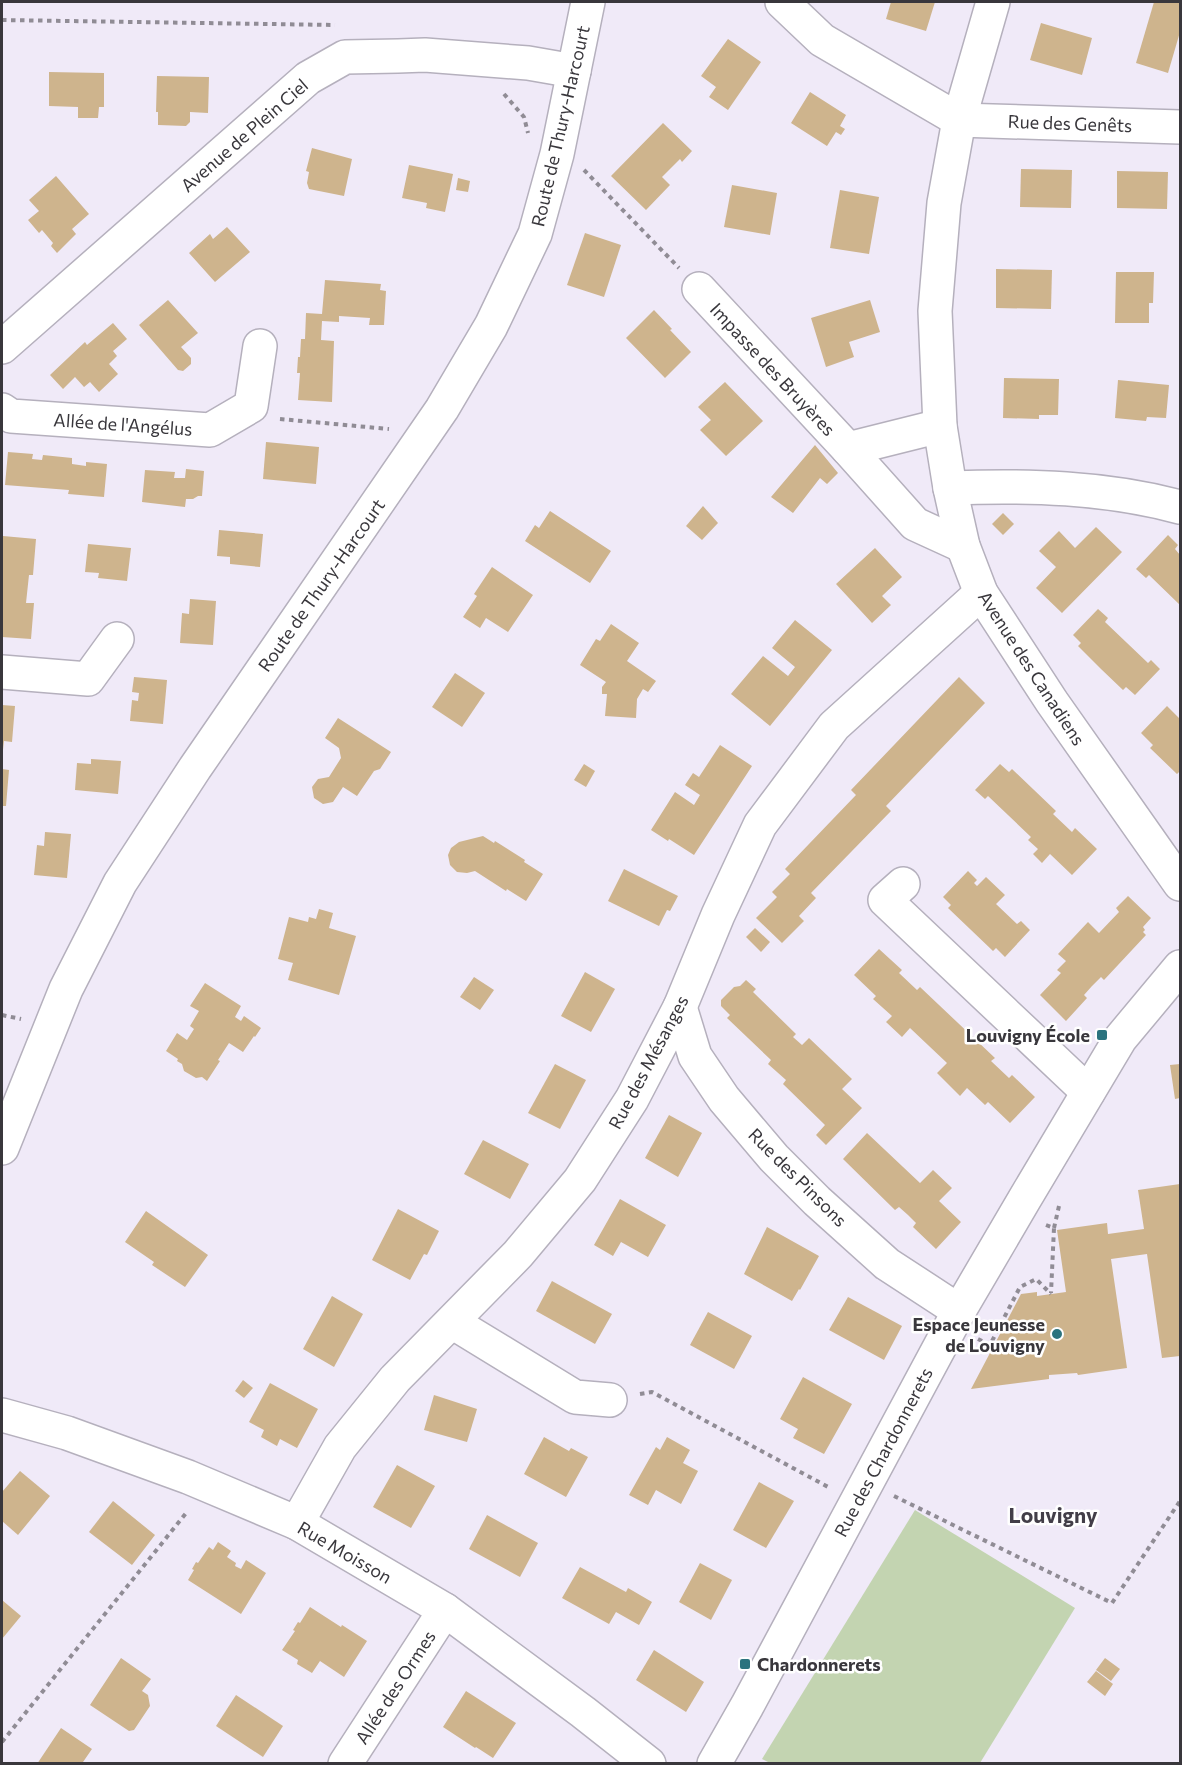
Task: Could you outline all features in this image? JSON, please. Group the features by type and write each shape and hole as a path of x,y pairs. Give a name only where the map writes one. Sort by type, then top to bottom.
{"street":[{"name":"Route de Thury-Harcourt","path":"2,1148 66,989 120,883 195,768 442,409 491,326 535,234 556,154 570,2"},
{"name":"Route de Thury-Harcourt","path":"565,69 588,2"},
{"path":"782,2 822,40 959,120"},
{"name":"Avenue des Canadiens","path":"993,2 959,120 944,203 935,311 940,426 950,488 963,546 981,593 1052,702 1180,884"},
{"name":"Avenue de Plein Ciel","path":"2,346 308,78 345,57 425,56 528,63 565,69"},
{"name":"Rue des Genêts","path":"959,120 1180,127"},
{"name":"Impasse des Bruyères","path":"699,289 915,524 963,546"},
{"path":"250,406 260,346"},
{"name":"Allée de l'Angélus","path":"2,410 11,416 210,430 250,406"},
{"name":"Impasse des Bruyères","path":"848,449 940,426"},
{"path":"950,488 986,486 1089,489 1180,507"},
{"name":"Rue des Mésanges","path":"297,1524 340,1447 395,1379 518,1254 580,1180 632,1099 680,1007 718,915 760,825 834,726 981,593"},
{"path":"2,672 88,679 117,639"},
{"path":"903,884 885,900 1088,1092"},
{"name":"Rue des Chardonnerets","path":"714,1764 959,1311 1120,1039 1180,967"},
{"name":"Rue des Pinsons","path":"680,1007 695,1056 724,1099 774,1158 817,1201 887,1264 959,1311"},
{"path":"452,1322 575,1396 610,1400"},
{"name":"Rue Moisson","path":"2,1415 67,1433 208,1485 297,1524 445,1610 649,1764"},
{"name":"Allée des Ormes","path":"345,1764 445,1610"}],"path":[{"path":"2,20 321,25"},
{"path":"494,92 505,94 524,117 529,137"},
{"path":"584,169 699,289"},
{"path":"250,406 266,418 389,429"},
{"path":"2,1015 22,1019"},
{"path":"978,1339 990,1345 1020,1287 1036,1279 1051,1294 1053,1228 1059,1205"},
{"path":"610,1400 652,1392 831,1488"},
{"path":"2,1742 208,1485"},
{"path":"888,1493 1112,1603 1180,1501"}],"green space":[{"path":"915,1510 1075,1608 980,1763 770,1763 762,1759"}],"building":[{"path":"891,2 935,2 926,31 886,19"},
{"path":"1154,2 1180,2 1180,32 1168,73 1136,63"},
{"path":"1041,23 1092,38 1082,75 1030,60"},
{"path":"728,39 761,62 728,110 709,97 716,87 701,76"},
{"path":"49,72 104,73 104,107 99,107 98,118 78,118 78,107 49,106"},
{"path":"157,76 209,77 208,113 190,112 190,122 186,126 158,125"},
{"path":"810,92 846,115 840,126 845,129 841,135 836,132 827,146 791,123"},
{"path":"663,123 692,151 682,162 680,159 662,177 670,185 646,210 611,176"},
{"path":"312,148 352,159 344,196 309,189 307,183 309,172 306,171"},
{"path":"409,165 453,174 445,212 426,208 427,203 402,198"},
{"path":"1021,169 1072,170 1071,208 1020,207"},
{"path":"1117,171 1168,172 1167,209 1117,208"},
{"path":"56,176 89,214 72,229 76,234 57,253 51,246 53,243 42,230 39,233 28,220 39,211 29,200"},
{"path":"458,178 470,181 468,192 456,190"},
{"path":"732,185 777,193 770,235 724,227"},
{"path":"840,190 879,197 869,254 830,248"},
{"path":"227,227 250,252 215,282 189,253 210,234 213,239"},
{"path":"585,233 621,245 604,297 567,285"},
{"path":"996,269 1052,270 1051,309 996,308"},
{"path":"1116,272 1154,272 1153,303 1149,303 1149,323 1115,323"},
{"path":"325,280 381,284 380,290 386,291 384,325 369,325 370,318 339,316 339,322 322,321 321,340 334,341 332,402 298,400 300,373 297,373 298,357 300,357 301,339 305,339 306,313 322,314"},
{"path":"168,300 198,333 181,347 191,358 191,364 183,371 178,370 139,325"},
{"path":"870,300 880,332 849,342 854,357 826,367 811,318"},
{"path":"654,310 691,352 665,378 626,338"},
{"path":"113,323 127,339 113,351 117,356 109,364 118,374 99,392 90,382 84,387 75,377 63,389 50,375 85,342 87,345"},
{"path":"1004,378 1059,379 1058,415 1039,415 1039,419 1003,418"},
{"path":"1118,380 1169,385 1166,418 1147,417 1146,421 1115,418"},
{"path":"725,382 763,421 726,456 700,430 711,420 698,407"},
{"path":"266,442 319,447 316,484 263,479"},
{"path":"815,445 838,473 827,484 820,478 793,513 771,497"},
{"path":"8,452 33,454 32,459 42,460 43,455 72,458 72,464 86,466 86,462 107,464 104,497 68,494 69,490 5,485"},
{"path":"186,469 204,471 202,496 186,499 185,507 142,502 145,470 175,472 174,478 185,478"},
{"path":"703,506 718,523 702,540 686,526"},
{"path":"550,511 611,551 590,583 525,541 535,525 539,528"},
{"path":"1003,513 1014,524 1003,535 992,524"},
{"path":"1096,527 1122,552 1062,613 1036,588 1056,567 1039,551 1059,531 1075,548"},
{"path":"219,530 263,534 260,567 230,564 230,557 217,556"},
{"path":"1168,535 1178,545 1175,549 1180,555 1180,605 1149,575 1146,578 1136,569"},
{"path":"3,536 36,539 33,575 29,575 26,603 34,603 31,639 2,637"},
{"path":"88,544 131,548 127,581 98,578 99,573 85,572"},
{"path":"875,548 902,577 882,596 891,605 872,623 836,584"},
{"path":"492,567 533,595 508,632 486,618 480,628 463,617 477,596 474,594"},
{"path":"190,599 216,601 213,645 180,643 182,613 189,614"},
{"path":"1098,609 1108,618 1105,622 1148,663 1151,660 1160,669 1135,695 1126,687 1123,690 1101,669 1078,646 1081,643 1073,635"},
{"path":"795,620 832,650 770,726 731,694 763,656 788,676 795,667 772,648"},
{"path":"611,624 639,643 627,661 656,681 648,692 643,689 637,699 636,718 605,716 607,694 602,694 602,687 606,682 580,665 596,639 600,641"},
{"path":"455,673 485,693 462,727 432,707"},
{"path":"134,677 167,680 163,724 130,721 132,700 138,701 139,693 132,692"},
{"path":"959,677 985,703 886,806 891,811 811,893 816,898 799,916 804,921 782,943 756,918 777,897 772,892 790,874 785,869 856,795 851,790"},
{"path":"2,705 15,706 12,742 4,741 3,750 2,750"},
{"path":"1167,706 1180,719 1180,771 1177,774 1150,748 1153,745 1141,733"},
{"path":"338,718 391,752 380,769 374,771 357,796 343,787 333,802 323,804 314,798 312,787 318,779 329,777 341,758 339,748 325,738"},
{"path":"720,745 752,766 694,855 651,830 675,792 694,805 700,795 685,785 693,773 699,777"},
{"path":"91,759 121,761 118,794 75,790 77,763 91,764"},
{"path":"584,764 595,771 586,787 574,780"},
{"path":"1000,764 1009,772 1012,769 1056,811 1053,814 1072,832 1075,828 1097,849 1072,875 1050,854 1042,863 1033,854 1038,849 1028,840 1031,837 988,796 985,799 975,790"},
{"path":"2,769 9,770 6,806 2,806"},
{"path":"45,832 71,834 67,878 34,875 37,845 44,846"},
{"path":"483,836 525,860 524,862 543,874 526,901 475,871 457,872 450,865 448,855 451,848 459,842"},
{"path":"624,869 678,896 670,911 667,910 659,926 608,901"},
{"path":"968,871 977,880 974,883 977,886 986,877 1005,895 996,904 1017,924 1021,921 1030,930 1005,957 996,948 993,951 948,908 951,905 943,897"},
{"path":"1128,896 1151,918 1143,927 1146,935 1104,980 1101,977 1092,986 1084,995 1087,998 1066,1021 1040,995 1061,973 1057,970 1066,961 1058,954 1088,922 1099,933 1119,912 1116,908"},
{"path":"319,909 333,913 329,928 356,936 339,995 288,980 293,963 278,959 289,917 308,922 309,917 316,919"},
{"path":"755,928 770,942 761,952 746,937"},
{"path":"879,949 902,970 899,973 917,990 920,987 995,1058 991,1061 1009,1078 1012,1075 1035,1097 1010,1123 988,1102 985,1105 967,1088 960,1096 937,1073 947,1063 910,1028 902,1037 886,1022 892,1016 873,999 876,996 854,975"},
{"path":"585,972 615,989 591,1032 561,1016"},
{"path":"474,977 494,990 480,1010 460,997"},
{"path":"746,980 756,989 753,992 796,1034 793,1037 802,1045 809,1038 852,1079 842,1089 862,1108 826,1145 816,1135 825,1125 783,1084 786,1080 768,1064 771,1060 727,1018 730,1015 721,1006 721,1000 734,987 740,986"},
{"path":"205,983 241,1006 235,1017 241,1021 244,1016 261,1028 243,1052 229,1043 207,1081 184,1071 178,1059 166,1051 177,1033 187,1040 194,1029 190,1026 199,1011 190,1006"},
{"path":"555,1064 586,1080 560,1129 528,1113"},
{"path":"1180,1064 1180,1098 1175,1099 1170,1065"},
{"path":"669,1115 702,1133 678,1177 645,1158"},
{"path":"867,1133 920,1183 933,1170 952,1188 939,1201 961,1222 936,1249 913,1227 916,1223 908,1215 899,1207 895,1210 843,1159"},
{"path":"483,1140 529,1164 510,1199 464,1174"},
{"path":"1180,1184 1180,1356 1162,1358 1147,1254 1111,1259 1127,1368 1078,1375 1077,1373 1049,1375 1049,1379 971,1389 1021,1294 1037,1292 1037,1296 1066,1292 1057,1230 1107,1223 1108,1234 1144,1229 1138,1190"},
{"path":"620,1199 666,1225 648,1257 621,1242 613,1256 594,1245"},
{"path":"398,1209 439,1231 427,1255 424,1254 410,1280 372,1260"},
{"path":"146,1211 208,1255 185,1287 152,1265 154,1262 125,1242"},
{"path":"767,1227 819,1256 792,1301 744,1274"},
{"path":"552,1281 612,1314 595,1344 536,1311"},
{"path":"332,1296 363,1314 334,1367 303,1349"},
{"path":"848,1297 902,1326 884,1360 829,1330"},
{"path":"708,1312 752,1336 734,1369 690,1345"},
{"path":"803,1377 852,1404 824,1454 793,1438 798,1429 780,1419"},
{"path":"243,1380 253,1388 244,1398 235,1391"},
{"path":"270,1383 318,1409 297,1448 280,1439 277,1446 261,1437 264,1430 249,1422"},
{"path":"434,1395 477,1409 467,1442 424,1430"},
{"path":"544,1437 569,1451 571,1448 588,1457 566,1497 524,1474"},
{"path":"667,1437 690,1450 683,1463 698,1471 681,1504 656,1490 648,1505 629,1495 656,1447 660,1450"},
{"path":"397,1465 435,1486 411,1528 373,1507"},
{"path":"20,1471 50,1496 18,1535 2,1521 2,1492"},
{"path":"759,1482 794,1501 766,1548 733,1530"},
{"path":"113,1501 155,1535 132,1565 89,1532"},
{"path":"487,1515 538,1543 520,1577 469,1549"},
{"path":"218,1542 231,1551 227,1557 236,1563 235,1566 241,1569 246,1560 266,1573 241,1614 188,1580 196,1562 198,1563 209,1547 213,1550"},
{"path":"700,1563 732,1580 711,1620 679,1602"},
{"path":"580,1567 626,1592 628,1588 652,1602 639,1625 616,1612 609,1624 562,1598"},
{"path":"2,1600 21,1616 2,1639"},
{"path":"310,1607 367,1641 344,1677 320,1661 312,1673 297,1664 298,1660 282,1650 295,1631 293,1630 298,1622 300,1623"},
{"path":"654,1650 704,1682 686,1712 636,1680"},
{"path":"121,1658 151,1679 142,1691 148,1695 150,1706 134,1730 129,1731 90,1705"},
{"path":"1105,1658 1120,1669 1111,1681 1096,1670"},
{"path":"1096,1671 1113,1684 1105,1696 1087,1682"},
{"path":"466,1691 516,1723 493,1758 443,1727"},
{"path":"236,1695 283,1726 263,1757 216,1726"},
{"path":"61,1728 92,1749 83,1762 86,1764 37,1764"}],"place":[{"name":"Louvigny École","path":"1102,1035"},
{"name":"Espace Jeunesse de Louvigny","path":"1057,1334"},
{"name":"Chardonnerets","path":"745,1664"}],"district":[{"name":"Louvigny","path":"1053,1514"}]}
